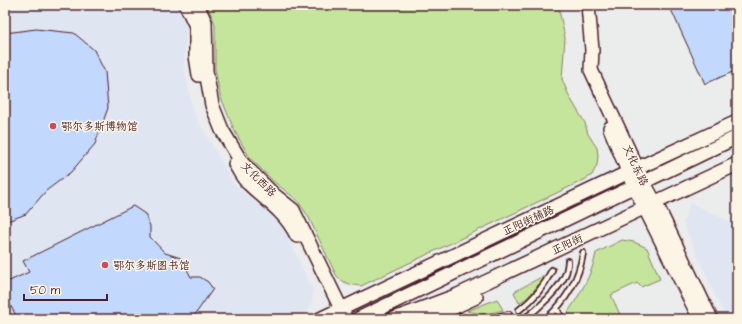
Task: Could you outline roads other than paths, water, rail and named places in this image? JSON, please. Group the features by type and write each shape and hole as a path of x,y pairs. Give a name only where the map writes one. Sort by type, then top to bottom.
{"street":[{"name":"文化西路","path":"186,5 196,26 196,56 202,99 224,146 246,181 280,211 291,224 335,316"},
{"name":"文化西路","path":"197,5 205,22 206,71 212,105 222,130 242,163 273,194 293,210 335,316"},
{"name":"文化东路","path":"581,5 586,49 586,72 652,209 711,319"},
{"name":"文化东路","path":"588,5 592,50 591,70 633,171"},
{"name":"正阳街辅路","path":"335,316 737,122"},
{"path":"358,319 737,137"},
{"name":"正阳街","path":"394,319 458,295 652,209 737,164"},
{"path":"428,319 652,209 737,173"},
{"name":"文化东路","path":"652,209 700,319"}],"lane":[{"path":"546,319 557,309 573,285 581,266 583,252"},
{"path":"524,319 545,302 559,284 566,273 568,261"},
{"path":"519,310 529,303 546,284 552,270"},
{"path":"557,309 562,319"},
{"path":"480,319 509,314"},
{"path":"457,316 470,319"}],"place":[{"name":"鄂尔多斯博物馆","path":"53,126"},
{"name":"鄂尔多斯图书馆","path":"105,265"}]}
